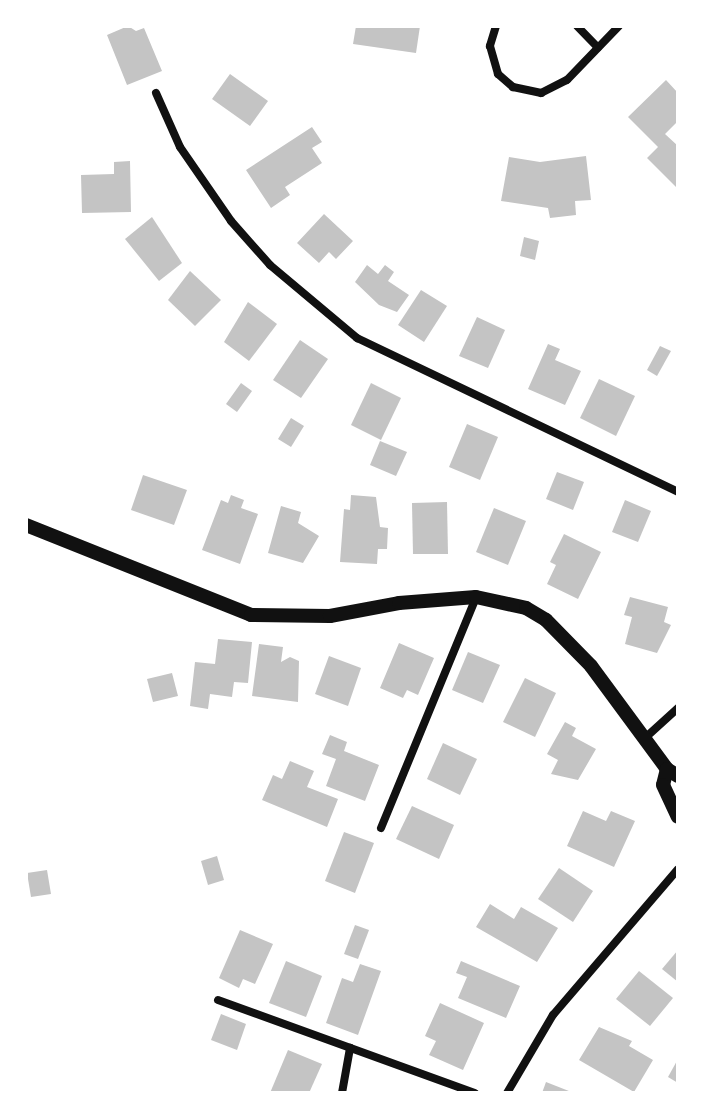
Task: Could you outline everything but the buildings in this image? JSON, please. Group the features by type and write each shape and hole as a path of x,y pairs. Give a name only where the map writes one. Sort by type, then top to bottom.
{"street":[{"path":"496,26 490,46 493,65 504,81 522,91 541,93 559,86 619,26"},
{"path":"577,26 598,48"},
{"path":"156,93 180,147 231,221 270,265 346,329 382,353 678,492"},
{"path":"26,525 251,615 330,616 399,603 476,597 508,602 546,620 591,666 673,773 663,785 678,817"},
{"path":"381,828 476,597"},
{"path":"645,738 678,708"},
{"path":"507,1093 553,1015 678,869"},
{"path":"218,1000 475,1093"},
{"path":"342,1093 350,1048"}]}
